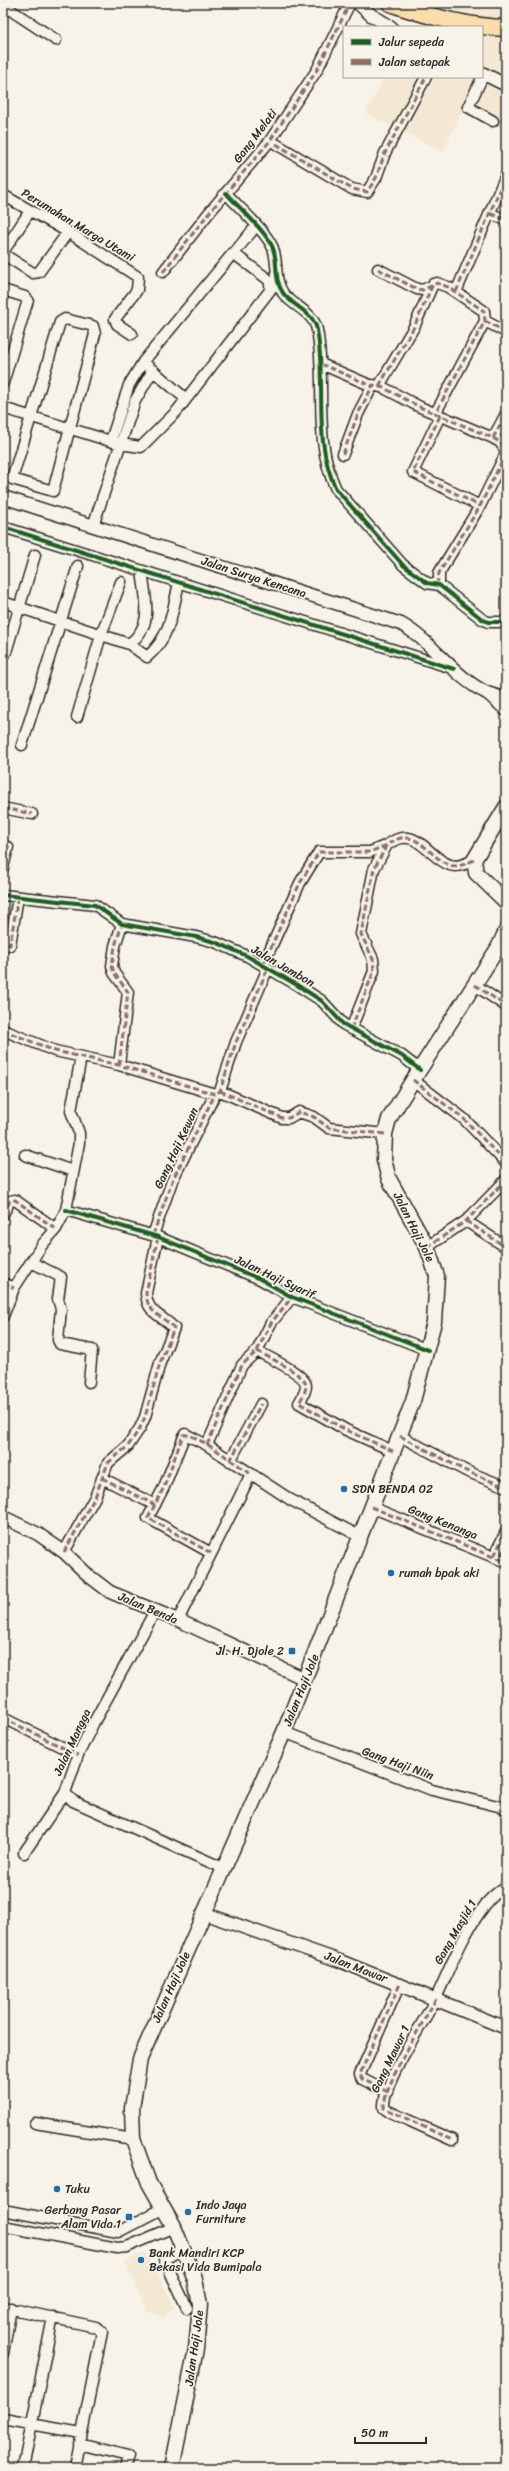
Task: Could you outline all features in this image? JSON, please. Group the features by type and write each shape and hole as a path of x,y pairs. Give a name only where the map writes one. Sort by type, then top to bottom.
{"main road":[{"path":"390,3 413,11 468,24 506,28"},
{"path":"506,807 474,860 476,873 506,902"},
{"name":"Jalan Haji Jole","path":"172,2468 196,2349 200,2305 195,2279 174,2226 149,2183 133,2139 132,2108 140,2059 203,1912 284,1732 361,1537 392,1451 400,1436 413,1401 428,1350 437,1292 437,1276 427,1247 389,1179 384,1160 384,1134 389,1119 475,985 498,948 506,931"}],"street":[{"name":"Gang Melati","path":"163,272 269,142 317,70 350,3"},
{"path":"358,3 371,15 389,26"},
{"path":"3,5 56,40"},
{"path":"483,74 506,85"},
{"path":"276,144 352,189 367,192 376,178 385,153 425,78"},
{"path":"481,78 468,107 493,121"},
{"path":"456,292 491,214 506,175"},
{"path":"226,193 273,247 277,278 283,293 316,324 321,364 322,444 329,474 336,489 403,565 427,583 438,585 482,619 488,622 506,622"},
{"name":"Perumahan Marga Utami","path":"3,195 68,232 138,277 137,290 115,319 116,324 132,334"},
{"path":"30,211 3,253 33,273 39,272 68,232"},
{"path":"491,214 506,220"},
{"path":"93,526 129,385 142,362 252,231"},
{"path":"3,408 115,442 141,447 186,399 271,289 269,280 234,253"},
{"path":"378,269 417,289 423,290 437,283 481,307 485,314 485,321 438,415 413,472 480,506"},
{"path":"343,454 375,386 414,327 433,284"},
{"path":"3,290 25,297 28,300 3,383"},
{"path":"68,319 95,329 72,428 53,491 12,479 60,322 68,319"},
{"path":"485,321 506,332"},
{"path":"142,362 186,399"},
{"path":"321,364 493,438 500,442 506,452 502,472 439,573 438,585"},
{"path":"115,442 135,401 153,370"},
{"path":"493,438 506,414"},
{"name":"Jalan Surya Kencana","path":"3,497 401,624 422,638 454,668 485,692 506,711"},
{"path":"3,527 454,668"},
{"path":"3,654 6,652 35,555"},
{"path":"22,745 78,566"},
{"path":"129,644 137,638 146,625 147,612 142,571"},
{"path":"77,717 101,635 121,582"},
{"path":"3,602 129,644 144,657 148,656 159,645 168,630 179,582"},
{"name":"Jalan Surya Kencana","path":"485,692 506,699"},
{"path":"3,808 32,814"},
{"path":"351,1030 374,971 373,959 361,934 374,870 387,845 406,837 414,839 450,865 462,865 474,860"},
{"name":"Gang Haji Kewan","path":"102,1478 108,1463 128,1446 140,1428 160,1363 173,1335 174,1328 169,1322 155,1315 146,1301 146,1293 156,1236 172,1181 218,1093 236,1042 300,883 320,852 370,852 387,845"},
{"path":"3,846 8,847 3,868"},
{"name":"Jalan Jambon","path":"3,895 95,905 122,924 196,937 215,942 266,966 322,1001 351,1030 402,1056 416,1075 464,1119 506,1163"},
{"path":"3,948 4,944 10,945 18,897"},
{"path":"119,1065 128,992 114,973 112,966 115,946 122,924"},
{"path":"475,985 506,1006"},
{"path":"3,1030 36,1045 119,1065 218,1093 282,1118 289,1118 299,1112 314,1117 329,1128 384,1134"},
{"path":"3,1316 14,1288 31,1262 56,1229 66,1210 79,1133 71,1111 81,1057"},
{"path":"26,1156 72,1171"},
{"path":"427,1247 466,1221 506,1180"},
{"path":"3,1214 10,1201 15,1200 56,1229"},
{"name":"Jalan Haji Syarif","path":"66,1210 156,1236 260,1279 292,1297 428,1350"},
{"path":"466,1221 506,1247"},
{"path":"31,1262 61,1278 58,1299 61,1310 58,1340 60,1344 92,1350 89,1382"},
{"path":"3,1283 14,1288"},
{"path":"207,1445 242,1365 257,1351 271,1323 292,1297"},
{"path":"257,1351 285,1366 305,1381 306,1386 299,1404 346,1430 392,1451"},
{"path":"230,1461 261,1404"},
{"path":"211,1553 149,1519 148,1516 164,1487 183,1435 188,1435 207,1445 291,1500 361,1537"},
{"path":"400,1436 466,1471 506,1487"},
{"path":"178,1620 251,1474"},
{"path":"64,1552 95,1497 102,1478 155,1505"},
{"name":"Gang Kenanga","path":"371,1507 506,1562"},
{"name":"Jalan Benda","path":"3,1517 38,1534 64,1552 89,1576 110,1592 178,1620 305,1679"},
{"path":"494,1556 506,1532"},
{"name":"Jalan Mangga","path":"155,1611 78,1755 65,1793 73,1801 223,1868"},
{"path":"3,1718 78,1755"},
{"name":"Gang Haji Niin","path":"284,1732 432,1790 506,1808"},
{"path":"24,1853 65,1793"},
{"name":"Gang Masjid 1","path":"436,1999 452,1959 474,1922 486,1903 506,1886"},
{"name":"Jalan Mawar","path":"203,1912 400,1984 506,2028"},
{"path":"388,2092 362,2079 360,2074 400,1984"},
{"name":"Gang Mawar 1","path":"436,1999 388,2092 384,2101 384,2108 452,2140"},
{"path":"35,2123 133,2139"},
{"path":"3,2210 118,2232 164,2208"},
{"path":"3,2226 117,2248 127,2247 174,2226"},
{"path":"118,2232 127,2247"},
{"path":"183,2249 164,2260 187,2308"},
{"path":"3,2353 7,2307 100,2329 103,2335 81,2433 75,2468"},
{"path":"24,2468 53,2317"},
{"path":"3,2419 81,2433"},
{"path":"79,2444 128,2456 125,2468"}],"shaded area":[{"path":"459,3 506,3 506,128 463,110 443,152 365,113 384,78 483,78 483,26 429,26 456,7"},
{"path":"145,2252 175,2307 164,2318 148,2312 124,2261"}],"marked path":[{"path":"163,272 208,214 269,142 317,70 350,3"},
{"path":"276,144 352,189 367,192 376,178 385,153 425,78"},
{"path":"456,292 506,175"},
{"path":"491,214 506,220"},
{"path":"378,269 417,289 423,290 437,283 448,287 484,311 485,321 435,414"},
{"path":"379,386 414,327 433,284"},
{"path":"485,321 506,332"},
{"path":"321,364 372,386"},
{"path":"343,454 358,414 373,385 384,388 420,407 493,438 500,442 506,451"},
{"path":"493,438 506,414"},
{"path":"440,416 413,472 480,506"},
{"path":"437,585 439,573 480,506 506,453"},
{"path":"3,808 32,814"},
{"path":"351,1029 374,971 373,959 361,934 374,869 387,845 397,839 406,838 421,844 442,861 453,866 459,866 474,860"},
{"path":"263,965 300,883 319,852 370,852 387,845"},
{"path":"3,846 8,847 3,868"},
{"path":"3,948 4,943 10,945 18,897"},
{"path":"119,1065 128,992 114,973 112,966 115,946 122,924"},
{"path":"3,1030 55,1051 119,1065 215,1094 220,1091 236,1042 268,968"},
{"path":"475,985 506,1006"},
{"path":"413,1080 464,1119 506,1163"},
{"path":"220,1091 282,1118 289,1118 299,1112 314,1117 329,1128 385,1134"},
{"path":"153,1235 172,1181 215,1094"},
{"path":"427,1247 466,1221 506,1180"},
{"path":"3,1214 10,1201 15,1200 56,1229"},
{"path":"466,1221 506,1247"},
{"path":"64,1552 95,1497 108,1463 128,1446 140,1428 145,1417 160,1363 174,1328 152,1310 147,1300 146,1293 158,1237"},
{"path":"3,1283 14,1288"},
{"path":"207,1445 242,1365 257,1351 271,1323 292,1297"},
{"path":"257,1351 293,1371 305,1382 305,1390 299,1403 346,1430 393,1451"},
{"path":"230,1461 261,1404"},
{"path":"211,1553 148,1518 164,1487 183,1435 196,1438 251,1474"},
{"path":"400,1436 466,1471 506,1487"},
{"path":"102,1478 155,1505"},
{"path":"371,1507 506,1562"},
{"path":"494,1556 506,1532"},
{"path":"3,1718 78,1755"},
{"path":"388,2092 362,2079 360,2074 400,1984"},
{"path":"436,1999 397,2070 385,2098 384,2108 452,2140"}],"cycle path":[{"path":"226,193 257,225 272,246 278,282 283,293 312,318 315,324 320,350 321,411 324,451 336,489 403,565 427,583 439,585 482,619 488,622 506,622"},
{"path":"3,527 454,669"},
{"path":"3,895 95,905 122,924 196,937 215,942 247,956 297,985 322,1001 343,1024 402,1056 420,1070"},
{"path":"66,1210 158,1237 260,1279 292,1297 428,1350"}],"place":[{"name":"SDN BENDA 02","path":"344,1489"},
{"name":"rumah bpak aki","path":"391,1573"},
{"name":"Jl. H. Djole 2","path":"292,1651"},
{"name":"Tuku","path":"57,2189"},
{"name":"Indo Jaya Furniture","path":"188,2212"},
{"name":"Gerbang Pasar Alam Vida 1","path":"129,2217"},
{"name":"Bank Mandiri KCP Bekasi Vida Bumipala","path":"141,2260"}]}
